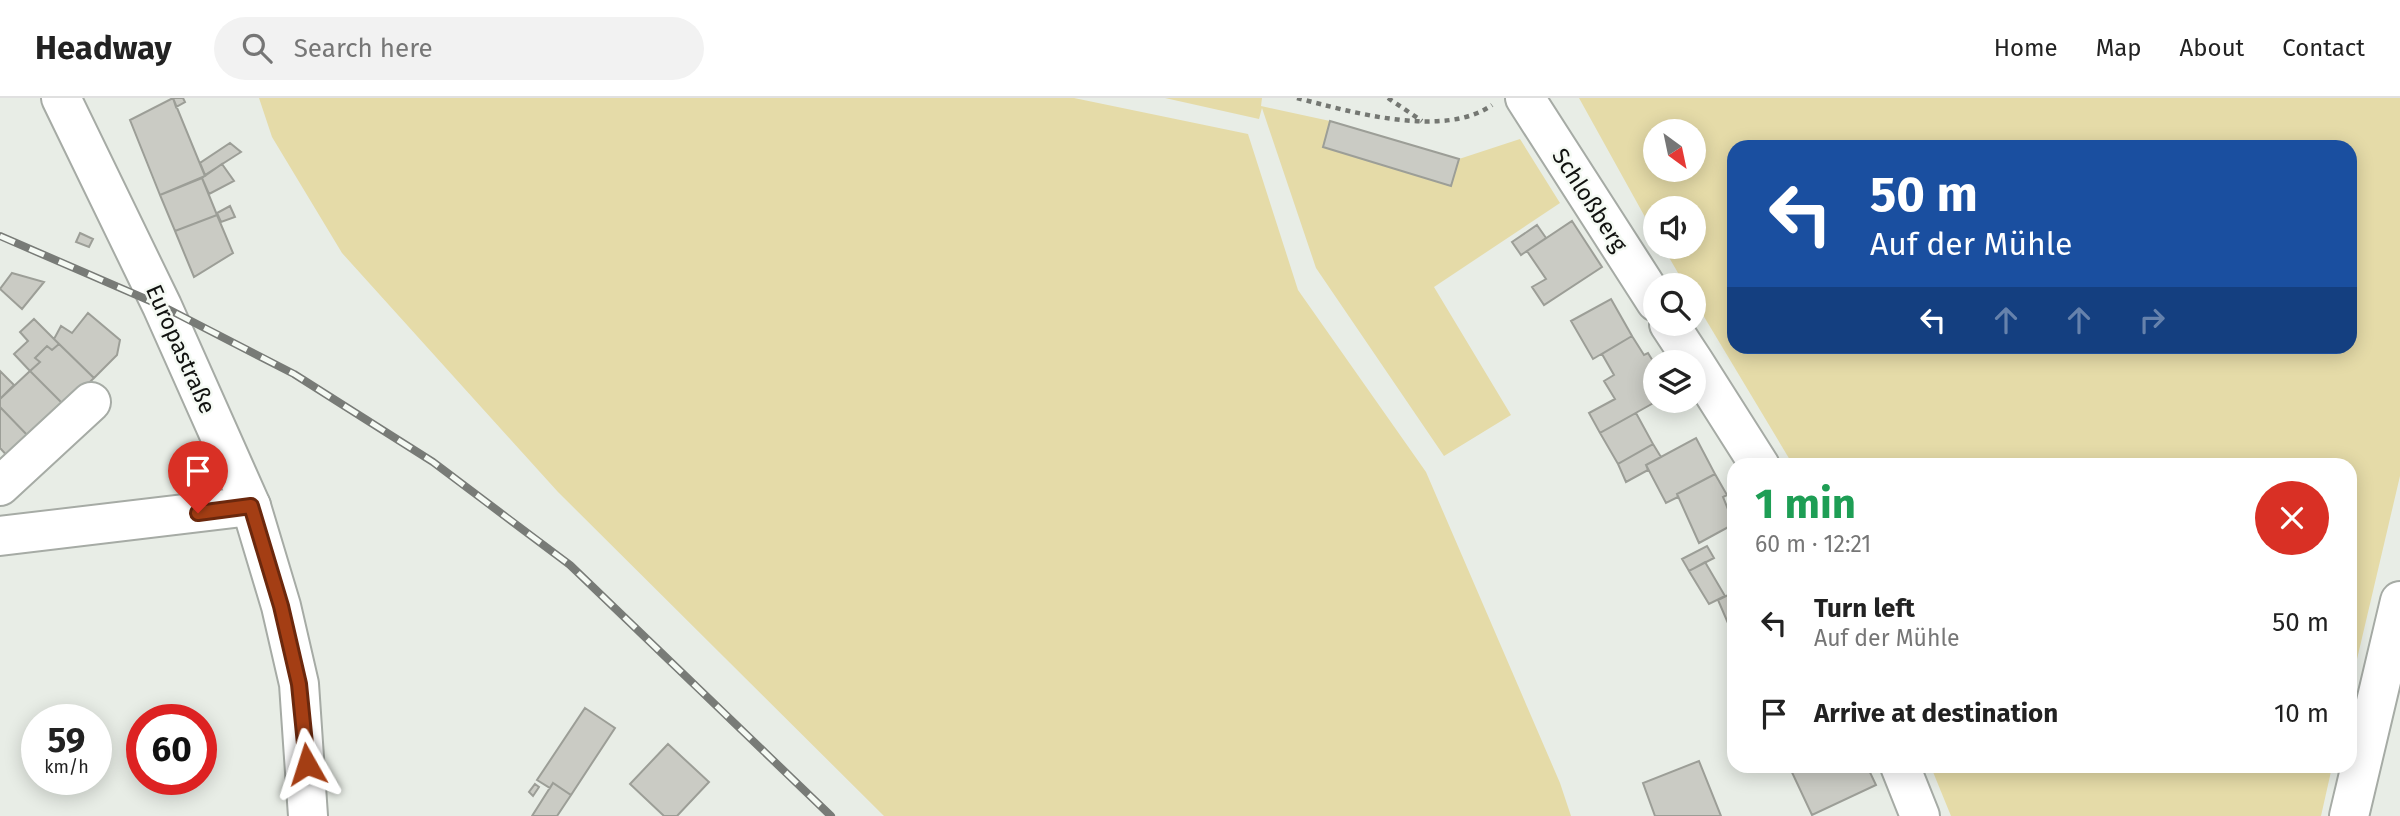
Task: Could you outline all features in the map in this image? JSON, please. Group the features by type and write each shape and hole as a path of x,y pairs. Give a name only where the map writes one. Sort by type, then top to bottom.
{"street":[{"name":"Europastraße","path":"61,98 162,306 251,506 281,606 299,684 308,816"},
{"path":"90,98 99,174"},
{"name":"Schloßberg","path":"1525,98 1643,282"},
{"path":"1706,381 1755,458"},
{"path":"0,486 91,402"},
{"path":"0,537 251,506"},
{"path":"2349,816 2400,601"},
{"path":"1903,773 1920,816"}],"path":[{"path":"1297,98 1424,122 1476,116 1502,98"},
{"path":"1388,98 1424,122"}],"shaded area":[{"path":"259,98 1074,98 1248,134 1298,290 1426,472 1560,783 1571,816 884,816 558,492 342,253 272,137"},
{"path":"1165,98 1262,98 1261,106 1330,121 1459,159 1520,139 1560,203 1434,287 1511,415 1444,456 1316,268 1262,108 1259,119"},
{"path":"1579,98 2400,98 2400,476 2357,659 2357,458 1789,458 1706,320 1706,273 1678,273 1670,259 1706,259 1706,196 1643,196 1643,213"},
{"path":"1933,773 2331,773 2321,816 1951,816"}],"building":[{"path":"173,98 205,176 160,195 130,120"},
{"path":"173,98 183,98 185,102 176,107"},
{"path":"1330,121 1459,159 1451,186 1323,147"},
{"path":"230,143 241,152 205,175 200,163"},
{"path":"222,164 234,181 209,194 202,178"},
{"path":"202,178 217,215 175,231 160,195"},
{"path":"230,206 235,217 221,222 217,213"},
{"path":"217,215 233,253 194,277 175,231"},
{"path":"1572,221 1602,267 1544,305 1532,287 1546,279 1527,251"},
{"path":"1537,225 1546,238 1521,255 1512,242"},
{"path":"80,233 93,239 89,247 76,242"},
{"path":"12,273 44,282 22,309 0,289"},
{"path":"1611,299 1632,336 1593,359 1571,321"},
{"path":"88,313 120,340 117,355 94,378 54,339 61,326 72,333"},
{"path":"34,319 59,344 52,350 47,346 35,358 40,362 30,371 14,354 28,341 20,332"},
{"path":"1632,336 1643,353 1643,409 1600,433 1589,413 1615,399 1604,381 1614,375 1602,354"},
{"path":"59,344 94,378 65,406 30,371 40,362 35,358 47,346 52,350"},
{"path":"0,371 14,385 0,399"},
{"path":"30,371 65,406 31,439 0,407 0,399"},
{"path":"0,407 31,439 10,459 0,448"},
{"path":"1636,413 1653,444 1618,464 1600,433"},
{"path":"1696,438 1715,474 1677,494 1678,497 1666,503 1646,465"},
{"path":"1653,444 1661,457 1646,465 1648,470 1626,482 1618,464"},
{"path":"1715,474 1727,495 1723,497 1727,507 1727,528 1699,543 1677,494"},
{"path":"1707,546 1714,558 1689,571 1682,559"},
{"path":"1705,562 1725,596 1709,604 1689,571"},
{"path":"1727,596 1727,621 1718,600"},
{"path":"585,708 615,728 571,795 553,783 550,788 537,780"},
{"path":"668,744 709,782 677,816 664,816 630,784"},
{"path":"1699,761 1721,816 1655,816 1643,783"},
{"path":"1792,773 1870,773 1876,785 1812,815"},
{"path":"553,783 571,795 557,816 532,816"},
{"path":"535,784 539,787 533,796 529,792"}],"railway":[{"path":"0,236 162,306 294,374 433,462 570,565 831,816"}],"route":[{"path":"198,513 251,506 281,606 299,684 307,764"}]}
